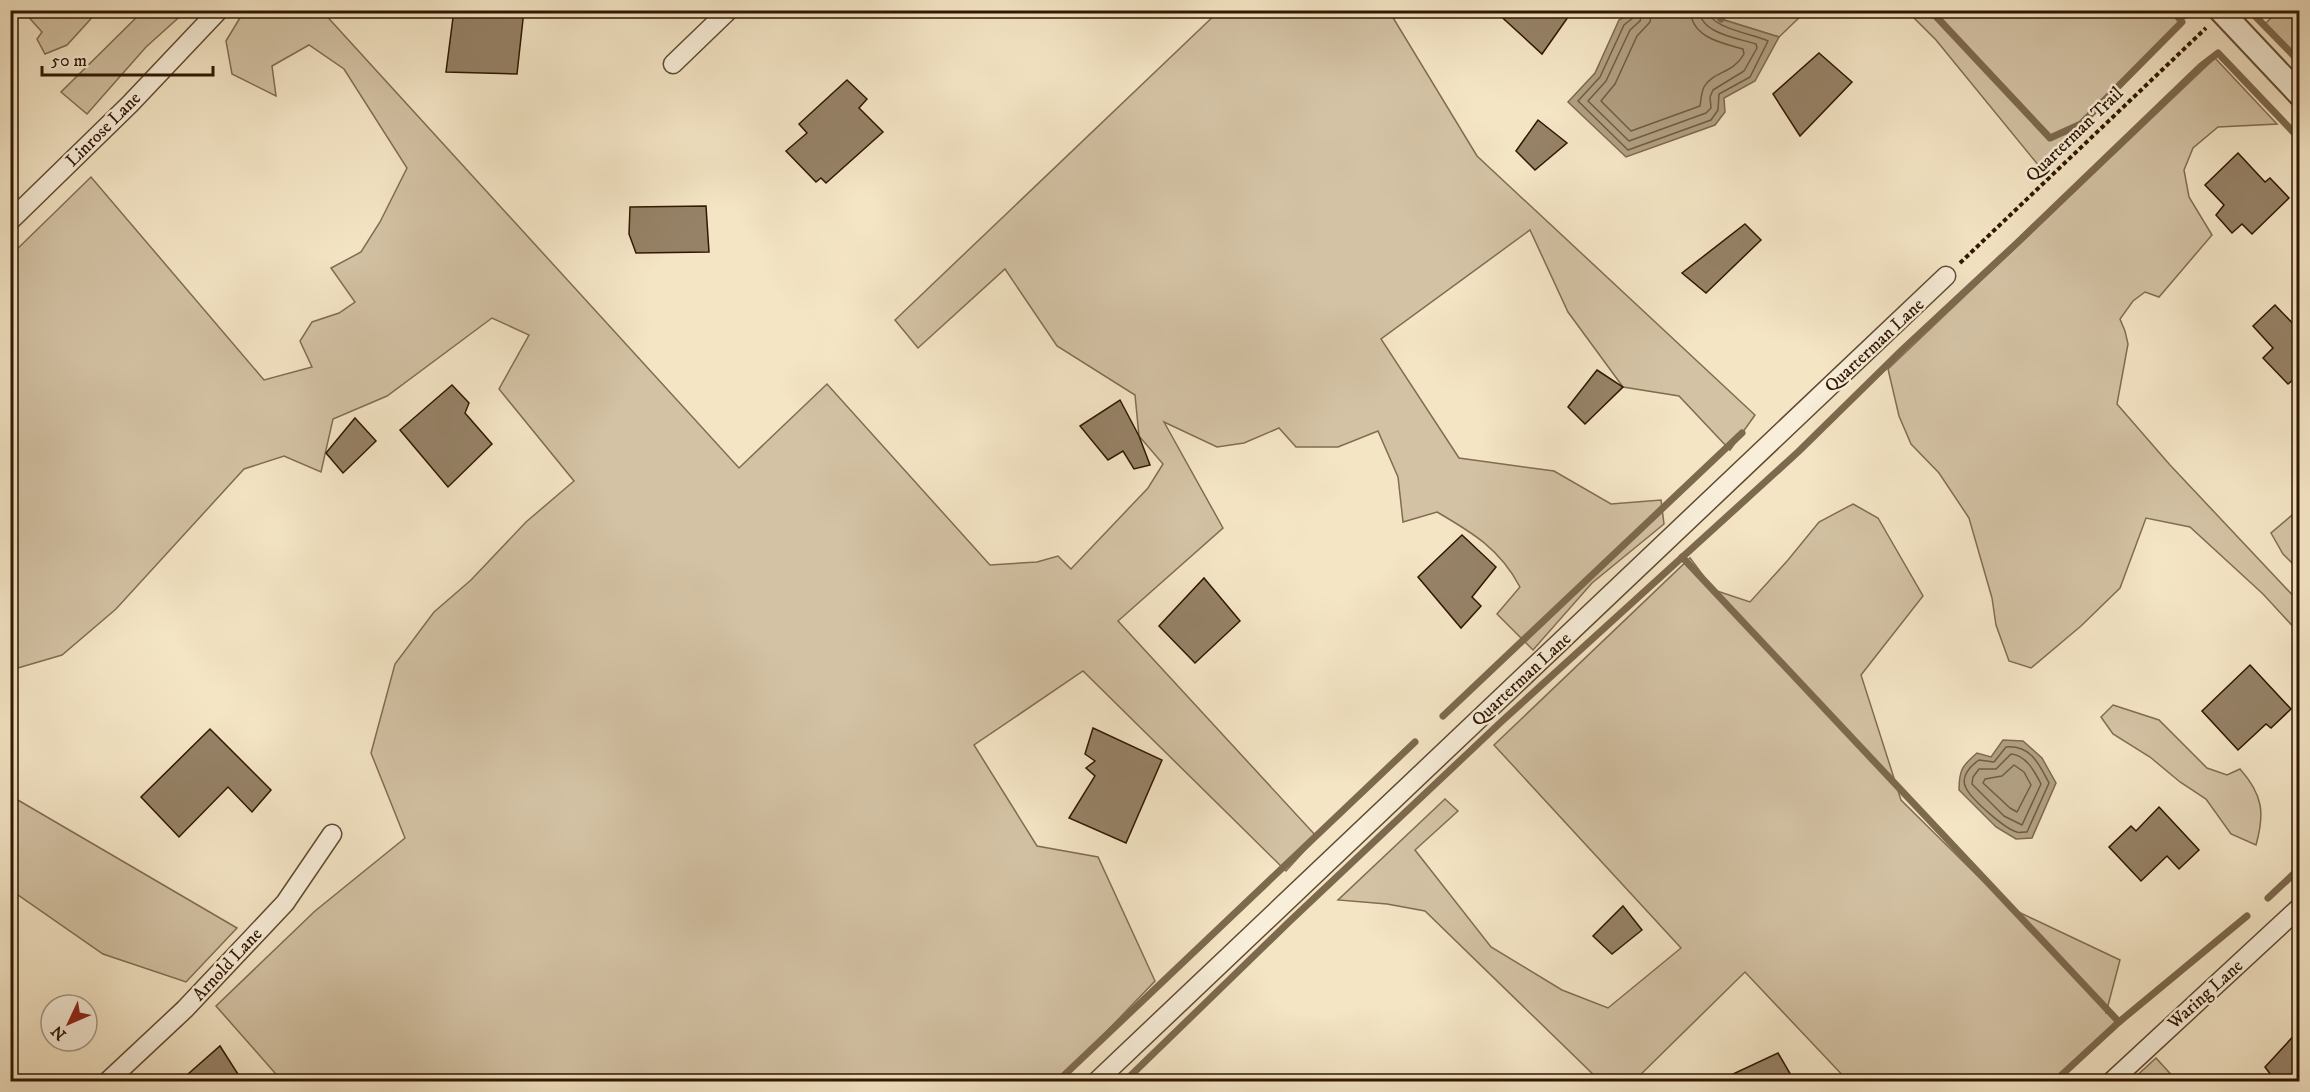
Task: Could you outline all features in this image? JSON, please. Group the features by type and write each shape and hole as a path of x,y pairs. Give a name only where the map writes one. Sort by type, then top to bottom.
{"street":[{"name":"Linrose Lane","path":"10,221 130,104 219,10"},
{"path":"673,64 729,10"},
{"path":"2224,12 2300,95"},
{"name":"Quarterman Lane","path":"1096,1082 1946,276"},
{"name":"Arnold Lane","path":"107,1082 185,1009 285,903 332,834"},
{"name":"Waring Lane","path":"2110,1082 2300,907"}],"path":[{"name":"Quarterman Trail","path":"1946,276 2224,12"}],"shaded area":[{"path":"1802,10 1805,12 1779,37 1721,19 1713,13 1692,11"},
{"path":"2172,10 2182,22 2039,166 1936,40 1907,11"},
{"path":"2279,10 2299,11 2299,62 2264,25"},
{"path":"23,11 98,11 67,45 45,54 37,39 42,32"},
{"path":"143,11 186,11 146,47 87,114 61,92"},
{"path":"244,11 322,11 739,468 827,384 990,565 1037,562 1058,556 1071,569 1148,488 1163,464 1139,436 1135,395 1057,346 1005,269 918,348 895,320 1219,11 1389,11 1477,156 1755,415 1730,450 1679,396 1623,387 1568,312 1530,230 1381,339 1459,458 1554,471 1611,504 1661,500 1664,524 1592,583 1533,650 1497,614 1520,587 1504,562 1494,552 1474,535 1437,512 1403,522 1398,477 1378,431 1338,447 1296,447 1279,428 1244,443 1217,447 1164,422 1223,528 1118,621 1317,837 1286,871 1083,671 974,745 1037,846 1098,857 1155,981 1059,1081 282,1081 216,1006 315,911 405,838 371,753 395,664 434,612 471,580 526,522 574,481 499,389 529,335 492,318 387,396 333,419 321,472 284,456 244,469 116,609 62,655 11,670 11,255 91,177 264,380 312,367 300,341 312,322 339,313 355,302 331,268 361,252 380,222 407,168 344,69 309,45 272,66 276,96 232,74 226,41"},
{"path":"2215,58 2277,124 2218,127 2193,148 2184,170 2189,197 2212,235 2159,297 2145,292 2133,301 2120,319 2128,344 2117,404 2170,465 2299,602 2299,633 2263,594 2190,527 2146,518 2120,588 2081,626 2031,668 2009,661 1996,625 1992,598 1969,518 1939,473 1911,444 1899,416 1888,369"},
{"path":"1853,504 1878,518 1923,596 1861,675 1901,800 2010,908 2120,960 2106,1013 2110,1012 2119,1022 2051,1081 1848,1081 1745,972 1634,1081 1600,1081 1425,911 1387,904 1338,900 1445,799 1458,811 1415,850 1491,947 1562,990 1608,1008 1681,948 1494,745 1690,558 1714,590 1750,602 1819,522"},
{"path":"2299,509 2299,570 2283,554 2271,533"},
{"path":"2113,705 2159,720 2207,768 2227,775 2240,769 2258,796 2260,805 2261,823 2256,845 2231,834 2206,799 2180,782 2150,757 2113,734 2101,717"},
{"path":"11,796 237,928 186,982 103,954 11,890"},
{"path":"2156,1058 2177,1081 2131,1081"}],"water":[{"path":"1692,10 1713,13 1721,19 1779,37 1755,81 1724,98 1725,112 1715,125 1626,157 1568,102 1595,73 1619,20 1633,11"},
{"path":"2003,740 2023,741 2042,758 2056,783 2032,838 2016,839 1996,827 1959,790 1962,769 1968,761 1977,753 1991,757"}],"building":[{"path":"454,10 524,10 517,74 446,72"},
{"path":"1494,10 1573,10 1542,54"},
{"path":"1819,53 1852,82 1800,136 1773,94"},
{"path":"847,80 867,99 859,108 883,132 826,183 821,178 816,182 786,151 807,133 799,124"},
{"path":"1538,120 1567,143 1535,170 1516,151"},
{"path":"2238,153 2265,182 2270,178 2289,198 2252,234 2242,224 2232,233 2216,215 2224,205 2205,185"},
{"path":"706,206 709,252 636,253 629,234 630,207"},
{"path":"1745,224 1761,240 1706,293 1682,273"},
{"path":"2275,305 2300,331 2300,374 2288,384 2263,358 2273,348 2253,326"},
{"path":"1597,370 1623,387 1585,424 1568,407"},
{"path":"452,385 469,403 465,413 492,444 448,487 400,430"},
{"path":"1120,400 1139,436 1150,465 1134,469 1123,451 1108,460 1080,426"},
{"path":"355,418 376,441 343,473 326,453"},
{"path":"1462,535 1496,567 1472,597 1481,606 1461,628 1418,577"},
{"path":"1204,578 1240,621 1195,663 1159,626"},
{"path":"2250,665 2291,709 2271,728 2266,724 2238,750 2202,711"},
{"path":"1093,728 1162,760 1126,843 1069,818 1095,776 1086,768 1095,761 1085,754"},
{"path":"210,729 271,790 252,812 228,787 179,837 141,797"},
{"path":"2159,807 2199,850 2179,869 2167,856 2141,881 2109,847 2131,826 2136,831"},
{"path":"1623,906 1642,930 1612,954 1593,936"},
{"path":"2300,1029 2300,1082 2276,1082 2265,1067"},
{"path":"220,1046 243,1082 179,1082"},
{"path":"1778,1053 1795,1082 1716,1082"}],"waterway":[{"path":"1721,19 1726,10"},
{"path":"1930,10 2050,138 2081,124 2182,22 2178,17 2186,15 2191,10"},
{"path":"2254,15 2300,62"},
{"path":"1124,1082 1501,722 1798,452 2201,66 2218,53 2300,139"},
{"path":"1443,716 1742,433"},
{"path":"1682,557 2119,1022"},
{"path":"1057,1082 1415,742"},
{"path":"2268,898 2300,868"},
{"path":"2054,1082 2119,1022 2247,916"}]}
